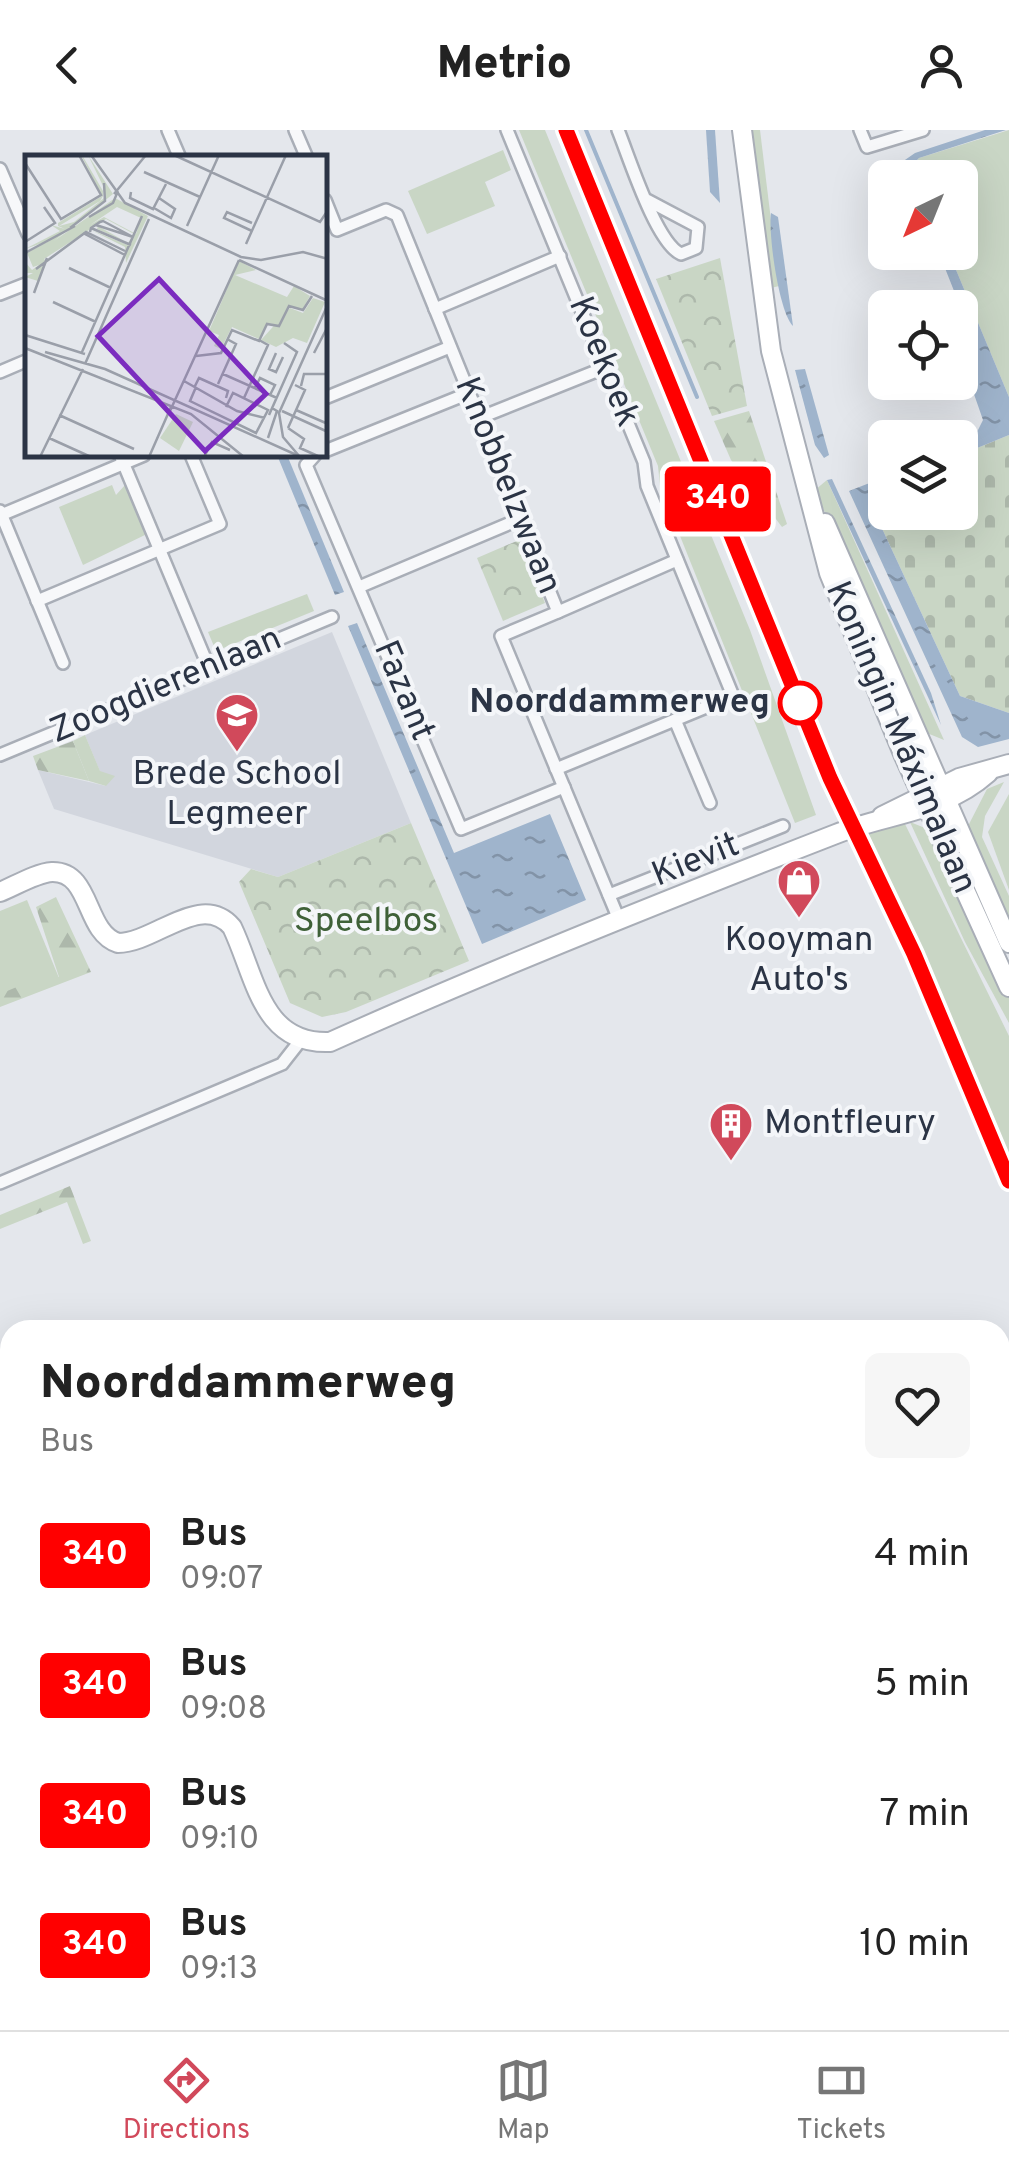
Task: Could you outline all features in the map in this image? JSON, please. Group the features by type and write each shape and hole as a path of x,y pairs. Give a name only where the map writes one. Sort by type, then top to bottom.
{"street":[{"path":"168,130 179,155"},
{"path":"295,130 306,155"},
{"name":"Koekoek","path":"507,130 733,696 556,770"},
{"path":"618,130 647,200 673,250 681,254 696,248 698,227 647,200"},
{"path":"860,130 867,147 923,130"},
{"name":"Koningin Máximalaan","path":"746,132 765,321 807,484 1009,987"},
{"path":"0,168 25,227"},
{"name":"Knobbelzwaan","path":"331,232 386,210 397,215 558,612 500,636 620,922"},
{"path":"435,309 560,256"},
{"path":"0,294 25,284"},
{"path":"328,397 450,347"},
{"path":"0,372 25,361"},
{"path":"480,418 604,368"},
{"path":"328,450 469,392"},
{"path":"38,601 220,524 192,458"},
{"name":"Fazant","path":"312,458 306,465 461,828 564,787"},
{"path":"64,663 1,513 122,459 210,668"},
{"path":"359,587 520,518"},
{"path":"558,612 677,560"},
{"name":"Zoogdierenlaan","path":"0,755 332,617"},
{"path":"675,720 710,804"},
{"path":"0,892 45,874 66,875 78,885 99,931 118,943 198,915 222,917 235,932 272,1018 300,1041 330,1042 1009,764"},
{"name":"Koningin Máximalaan","path":"933,798 1009,944"},
{"name":"Kievit","path":"609,895 782,826"},
{"path":"0,1184 282,1064 300,1041"}],"shaded area":[{"name":"Brede School Legmeer","path":"332,632 411,823 278,877 54,809 38,770 106,786 85,735"}],"green space":[{"path":"519,130 545,130 750,630 816,815 795,823 660,486 658,466"},
{"path":"750,130 760,130 779,286 771,288"},
{"path":"1009,130 1009,397 978,323 978,290 964,290 956,270 978,270 978,160 919,158"},
{"path":"503,150 511,170 485,182 495,206 427,234 408,191"},
{"path":"720,258 747,406 712,416 656,279"},
{"path":"749,411 787,524 782,527 731,460 714,421"},
{"path":"1009,435 1009,713 960,696 883,530 978,530 978,448"},
{"path":"827,480 944,740 922,731 815,490"},
{"path":"126,484 147,534 83,565 59,507 112,485 116,495"},
{"path":"519,540 545,603 503,621 477,558"},
{"path":"307,594 314,611 216,651 208,632"},
{"path":"85,735 100,771 115,776 106,786 89,781 73,741"},
{"path":"73,741 89,781 38,770 33,756"},
{"path":"1004,782 985,816 982,837 1009,896 1009,927 967,828 987,789"},
{"path":"1009,794 1009,890 988,832"},
{"path":"904,822 1009,1036 1009,1165 918,948 860,831"},
{"path":"910,822 925,828 934,840 1009,997 1009,1023 965,942"},
{"name":"Speelbos","path":"411,823 469,961 346,1012 322,1017 290,1003 239,882 251,869 278,877"},
{"path":"56,897 91,972 0,1007 0,994 43,976 59,977 36,907"},
{"path":"27,900 59,978 0,1005 0,911"},
{"path":"70,1186 91,1241 83,1244 67,1202 0,1229 0,1215"}],"water":[{"path":"706,130 715,130 720,203 710,192"},
{"path":"985,130 1006,130 917,160 905,160 915,153"},
{"path":"771,213 778,217 793,326 783,306 776,272"},
{"path":"946,270 956,270 964,290 954,290"},
{"path":"978,323 1009,397 1009,435 978,448 978,430 983,420 976,400"},
{"path":"805,369 829,455 824,458 815,445 795,370"},
{"path":"278,458 288,458 344,592 335,595"},
{"path":"832,479 931,693 941,725 827,480"},
{"path":"868,484 868,530 883,530 960,696 1009,713 1009,739 978,747 962,737 849,491"},
{"path":"357,623 454,853 550,814 586,900 482,944 348,626"}],"waterway":[{"path":"586,130 697,397"}],"bus line":[{"name":"340","path":"566,130 830,778 914,954 1009,1181"}],"place":[{"name":"Noorddammerweg","path":"800,703"},
{"name":"Brede School Legmeer","path":"237,753"},
{"name":"Kooyman Auto's","path":"799,919"},
{"name":"Montfleury","path":"731,1162"}]}
